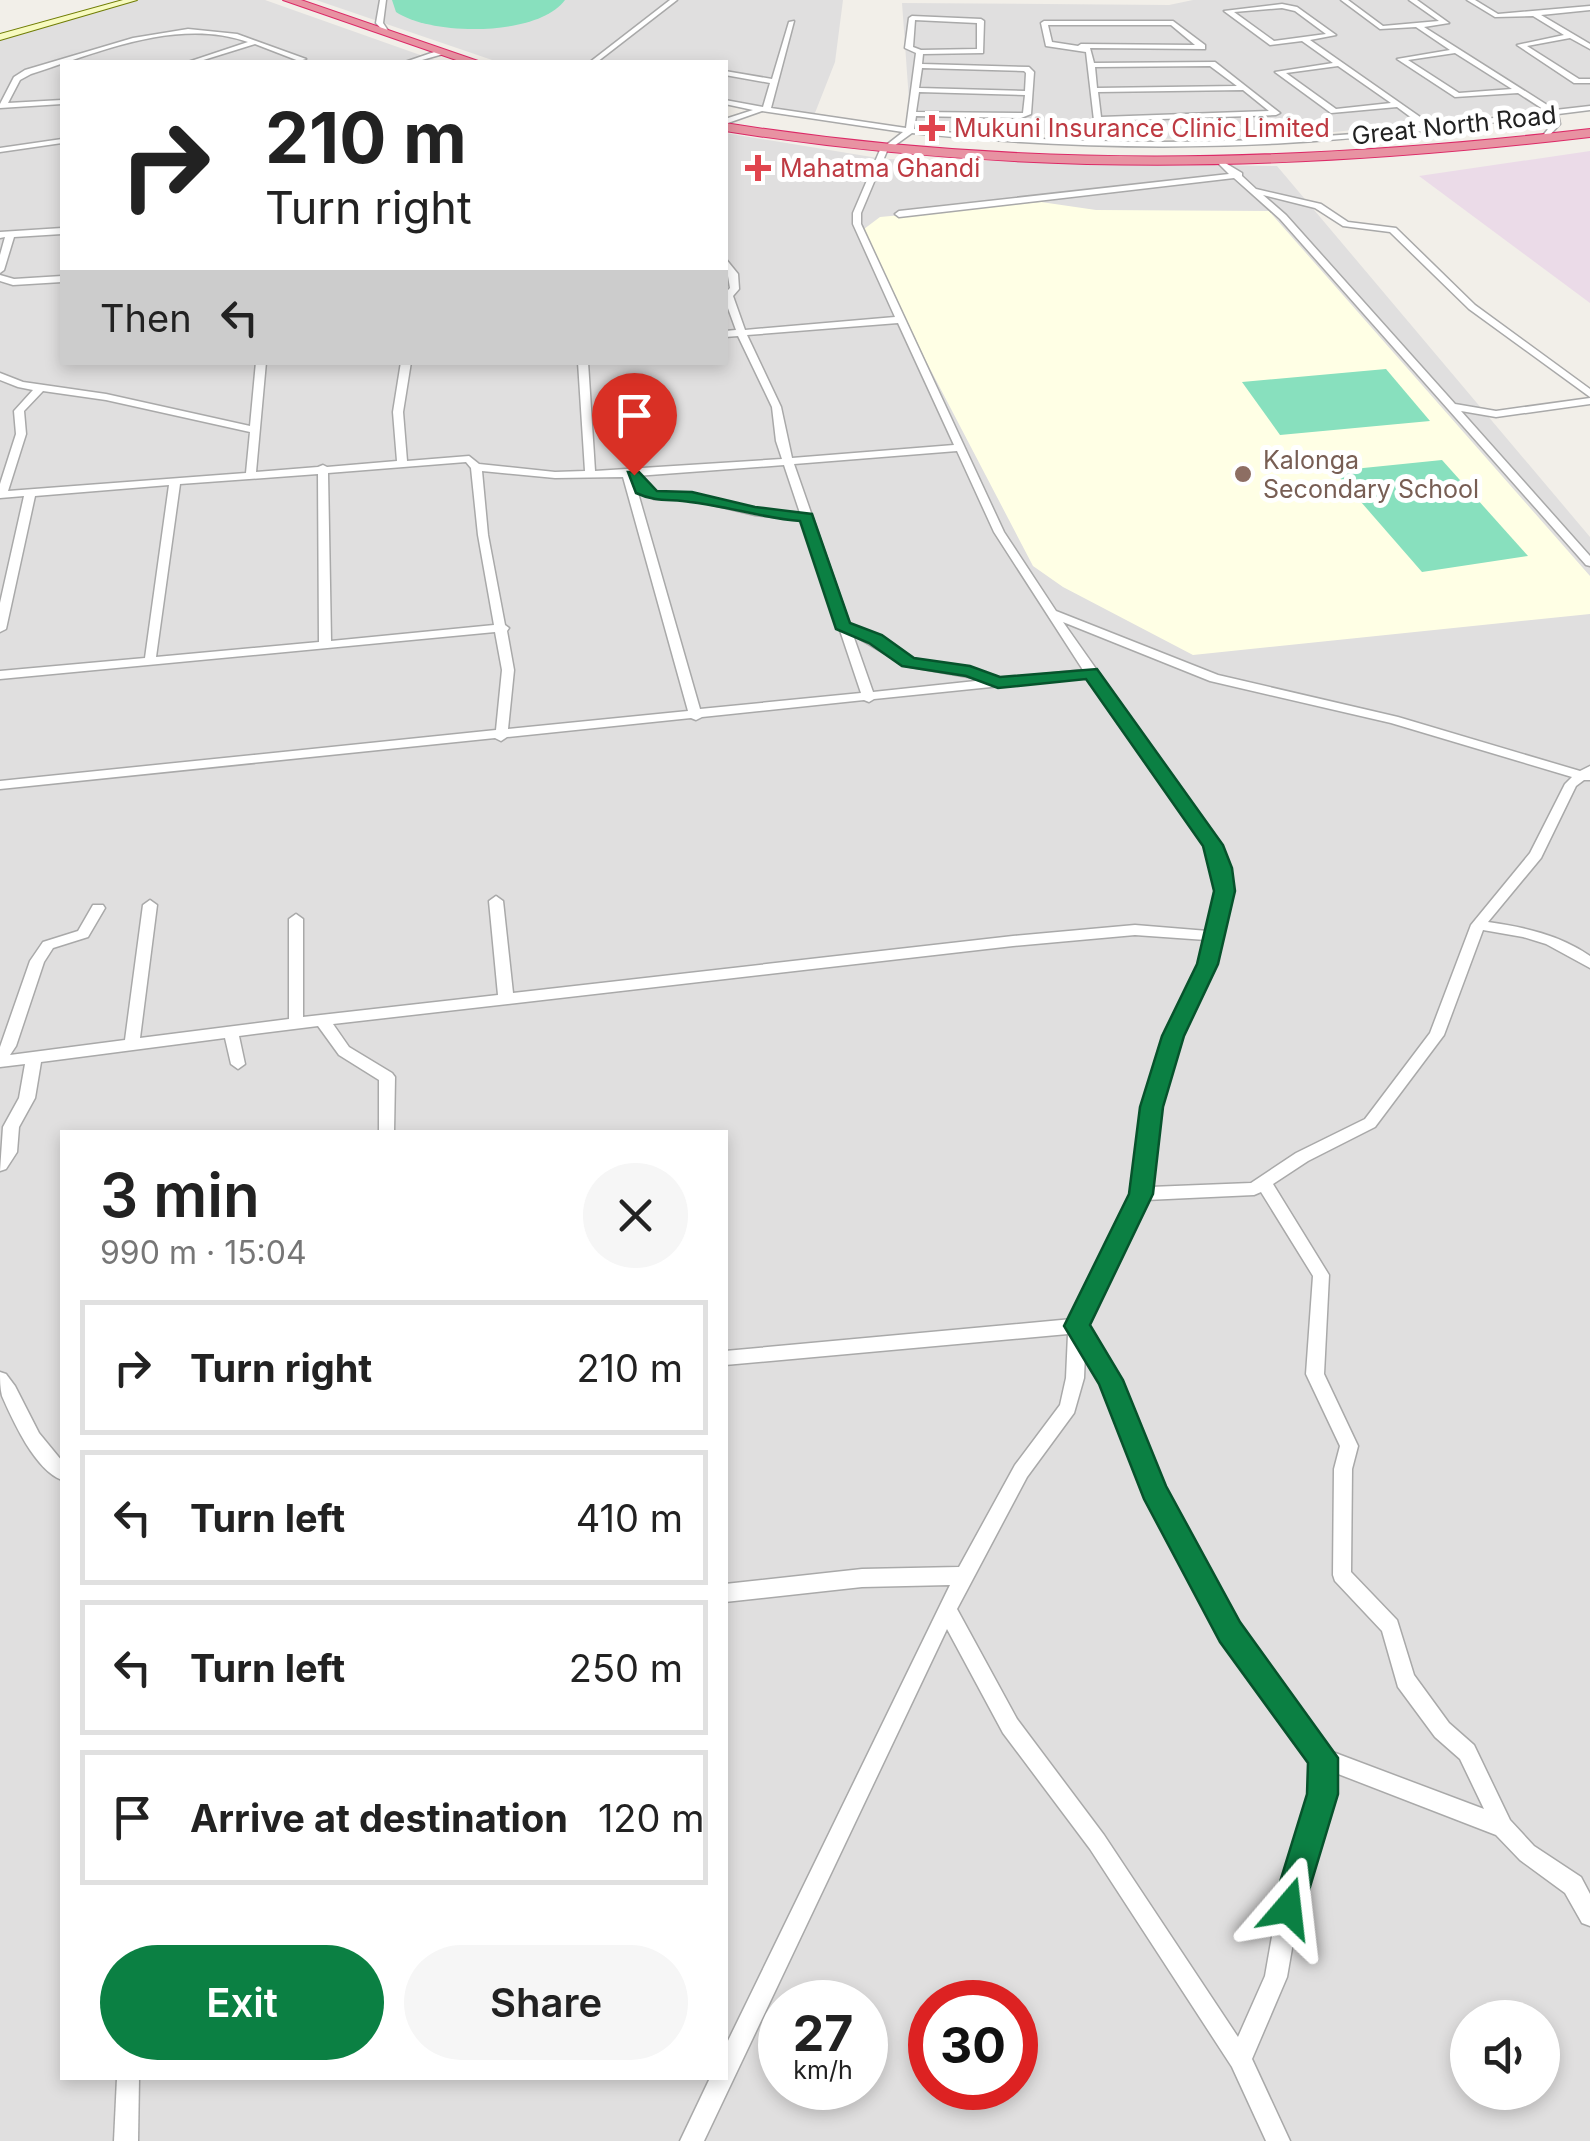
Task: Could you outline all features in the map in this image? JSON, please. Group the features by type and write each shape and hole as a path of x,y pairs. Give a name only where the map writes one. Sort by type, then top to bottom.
{"highway":[{"path":"288,0 467,60"},
{"name":"Great North Road","path":"728,125 884,150 1232,167 1590,133"}],"street":[{"path":"0,37 133,0"},
{"path":"383,0 379,23 389,34"},
{"path":"596,60 674,0"},
{"path":"1344,0 1382,28 1446,23 1412,0"},
{"path":"1470,0 1497,16 1590,8"},
{"path":"1544,0 1564,11"},
{"path":"1305,40 1332,36 1294,7 1227,12 1264,40 1305,40 1431,128"},
{"path":"1534,14 1590,47"},
{"path":"912,18 981,21 980,51 920,52 910,48 912,18"},
{"path":"728,124 763,110 792,22"},
{"path":"1078,46 1203,46 1173,24 1044,23 1046,42 1089,50 1099,119 1098,141"},
{"path":"1419,27 1554,113 1556,124 1546,138"},
{"path":"67,60 135,39 200,31 255,42 302,59"},
{"path":"1570,36 1521,44 1571,78 1590,81"},
{"path":"197,60 255,42"},
{"path":"1457,51 1401,59 1458,95 1520,90"},
{"path":"415,60 440,52"},
{"path":"728,2067 947,1609 1020,1471 1068,1408 1075,1378 1077,1326 1141,1194 1152,1107 1173,1036 1208,964 1224,891 1222,868 1213,845 1090,673 1000,532 898,320 856,218 884,150 910,131 920,52"},
{"path":"1,106 17,78 60,62"},
{"path":"1092,65 1212,64 1276,113 1099,119"},
{"path":"1339,64 1279,72 1334,111 1399,106"},
{"path":"915,114 1021,116 1027,114 1030,93 1026,69 919,66"},
{"path":"728,74 775,82"},
{"path":"1095,90 1245,88"},
{"path":"916,90 1030,93"},
{"path":"1,106 60,102"},
{"path":"728,103 910,131 1053,140 1226,142 1365,135 1590,108"},
{"path":"1336,159 1353,150 1365,135"},
{"path":"1036,160 1053,140"},
{"path":"0,150 60,141"},
{"path":"1226,142 1232,167 1590,563"},
{"path":"899,214 1232,167"},
{"path":"1255,190 1318,206 1346,224 1390,228 1472,307 1590,397"},
{"path":"0,270 5,235 60,231"},
{"path":"728,264 733,270 735,287 728,298 735,322 745,333 777,410 778,431 869,698"},
{"path":"0,278 13,282 60,279"},
{"path":"728,334 898,320"},
{"path":"251,473 261,365"},
{"path":"402,463 398,412 406,365"},
{"path":"583,365 590,476"},
{"path":"1,376 40,388 106,396 256,430"},
{"path":"40,388 19,411 21,434 1,494 469,459 476,466 483,534 508,670 501,736"},
{"path":"1453,407 1496,414 1590,397"},
{"path":"476,466 590,476 957,448"},
{"path":"323,468 325,644"},
{"path":"627,474 654,496 692,497 755,512 806,517"},
{"path":"627,474 696,716"},
{"path":"150,661 175,480"},
{"path":"0,629 30,492"},
{"path":"1052,613 1214,678 1394,720 1588,775"},
{"path":"842,626 875,639 917,666 970,672 998,682"},
{"path":"0,676 503,628"},
{"path":"0,785 1090,673"},
{"path":"1141,1194 1200,1194 1254,1188 1302,1157 1370,1124 1437,1035 1478,925 1536,854 1564,794 1588,775"},
{"path":"496,901 506,998"},
{"path":"132,1046 150,905"},
{"path":"0,1059 10,1046 37,961 48,944 83,934 98,908"},
{"path":"296,919 296,1024"},
{"path":"1478,925 1532,934 1590,963"},
{"path":"0,1059 1100,932 1216,936"},
{"path":"322,1020 344,1052 387,1077 387,1130"},
{"path":"231,1032 238,1064"},
{"path":"0,1165 26,1098 34,1058"},
{"path":"1264,1183 1321,1276 1315,1374 1349,1446 1343,1469 1342,1576 1390,1626 1405,1680 1442,1730 1467,1752 1503,1827 1527,1854 1582,1884 1590,1915"},
{"path":"1077,1326 1110,1380 1154,1490 1230,1632 1323,1758 1503,1827"},
{"path":"728,1358 1077,1326"},
{"path":"0,1380 12,1394 25,1432 60,1470"},
{"path":"728,1593 862,1578 966,1576"},
{"path":"947,1609 1010,1726 1096,1842 1240,2059 1278,2141"},
{"path":"1240,2059 1276,1978 1288,1908 1322,1794 1323,1758"},
{"path":"126,2141 128,2080"},
{"path":"692,2141 722,2080"}],"shaded area":[{"path":"134,0 265,0 434,60 60,60 60,365 728,365 728,133 884,159 1277,166 1590,537 1590,2141 0,2141 0,36"},
{"path":"316,0 843,0 835,62 813,118 728,101 728,60 492,60"},
{"path":"1193,0 1590,0 1590,105 1296,136 1149,139 911,128 902,3 1169,5"},
{"path":"1590,151 1590,303 1419,176"},
{"name":"Kalonga Secondary School","path":"1041,202 1096,210 1269,211 1590,576 1590,614 1193,655 1063,587 1033,566 926,361 864,229 880,217"}],"green space":[{"path":"392,0 565,0 532,21 458,29 412,20 396,12"},
{"path":"1386,369 1430,421 1280,435 1242,382"},
{"path":"1442,460 1528,556 1422,572 1334,471"}],"place":[{"name":"Mukuni Insurance Clinic Limited","path":"932,128"},
{"name":"Mahatma Ghandi","path":"758,168"},
{"name":"Kalonga Secondary School","path":"1243,474"}],"route":[{"path":"634,475 642,490 654,496 692,497 755,512 806,517 842,626 875,639 917,666 970,672 998,682 1090,673 1213,845 1222,868 1224,891 1216,936 1208,964 1173,1036 1152,1107 1141,1194 1077,1326 1110,1380 1154,1490 1230,1632 1323,1758 1322,1794 1288,1908"}]}
